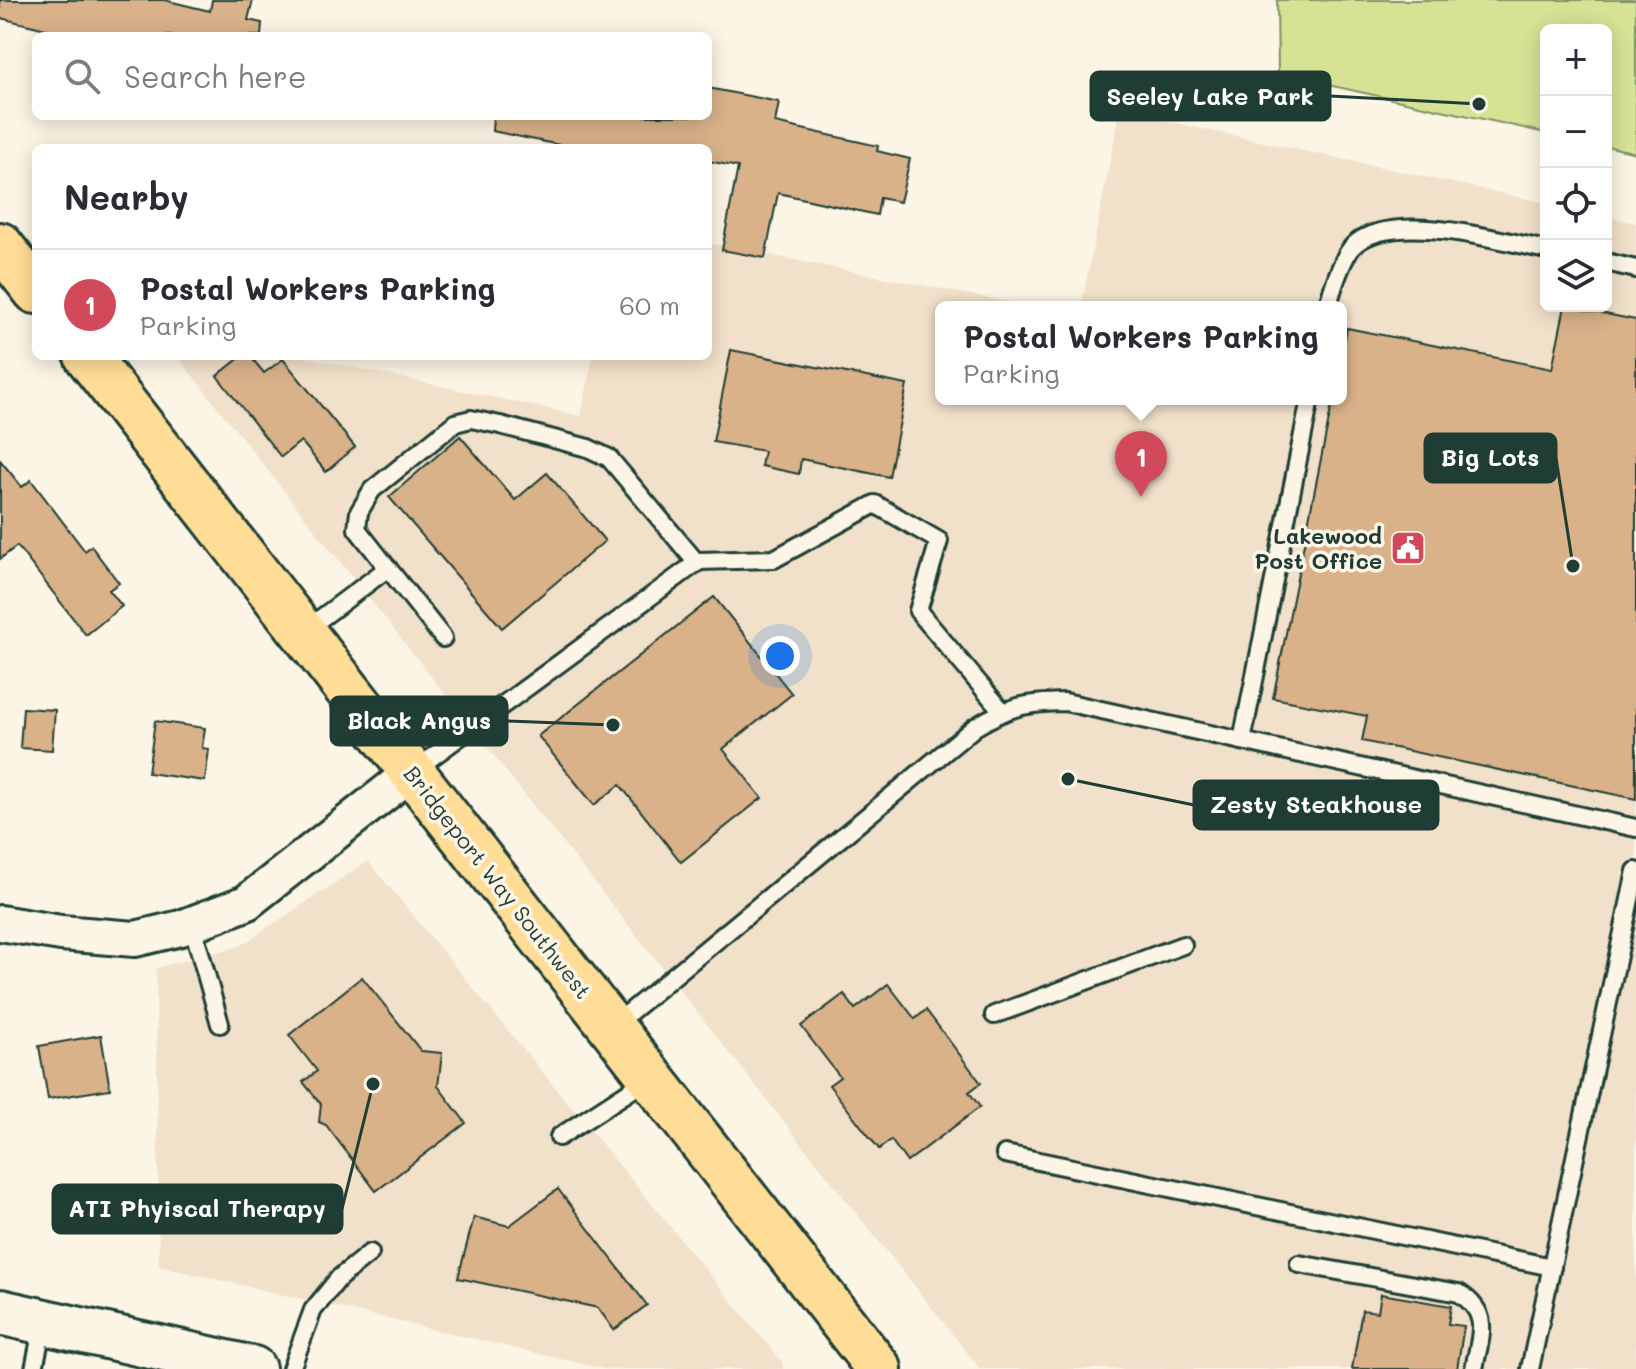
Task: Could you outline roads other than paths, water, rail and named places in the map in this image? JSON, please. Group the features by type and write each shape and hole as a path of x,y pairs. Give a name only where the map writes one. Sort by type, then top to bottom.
{"main road":[{"path":"0,245 32,286"},
{"name":"Bridgeport Way Southwest","path":"90,360 879,1369"},
{"path":"0,1312 253,1369"}],"street":[{"path":"0,923 61,933 135,939 192,924 246,903 412,772"}],"lane":[{"path":"1329,301 1353,245 1378,231 1420,228 1473,234 1540,249"},
{"path":"1612,263 1636,269"},
{"path":"1242,741 1309,405"},
{"path":"443,638 357,529 359,512 372,490 455,423 471,419 588,448 609,458 697,563"},
{"path":"412,772 697,563 774,559 875,504 939,541 918,611 1003,712"},
{"path":"302,632 388,568"},
{"path":"612,1027 964,737 1003,712 1026,703 1065,702 1636,828"},
{"path":"1530,1369 1636,871"},
{"path":"192,924 220,1024"},
{"path":"994,1015 1183,945"},
{"path":"559,1137 651,1077"},
{"path":"1005,1154 1552,1267"},
{"path":"291,1369 313,1310 339,1278 370,1253"},
{"path":"1299,1264 1459,1293 1474,1303 1483,1323 1474,1369"},
{"path":"34,1369 44,1322"}],"place":[{"name":"Seeley Lake Park","path":"1479,104"},
{"name":"Postal Workers Parking","path":"1141,497"},
{"name":"Lakewood Post Office","path":"1408,548"},
{"name":"Big Lots","path":"1573,566"},
{"name":"Black Angus","path":"613,725"},
{"name":"Zesty Steakhouse","path":"1068,779"},
{"name":"ATI Phyiscal Therapy","path":"373,1084"}]}
